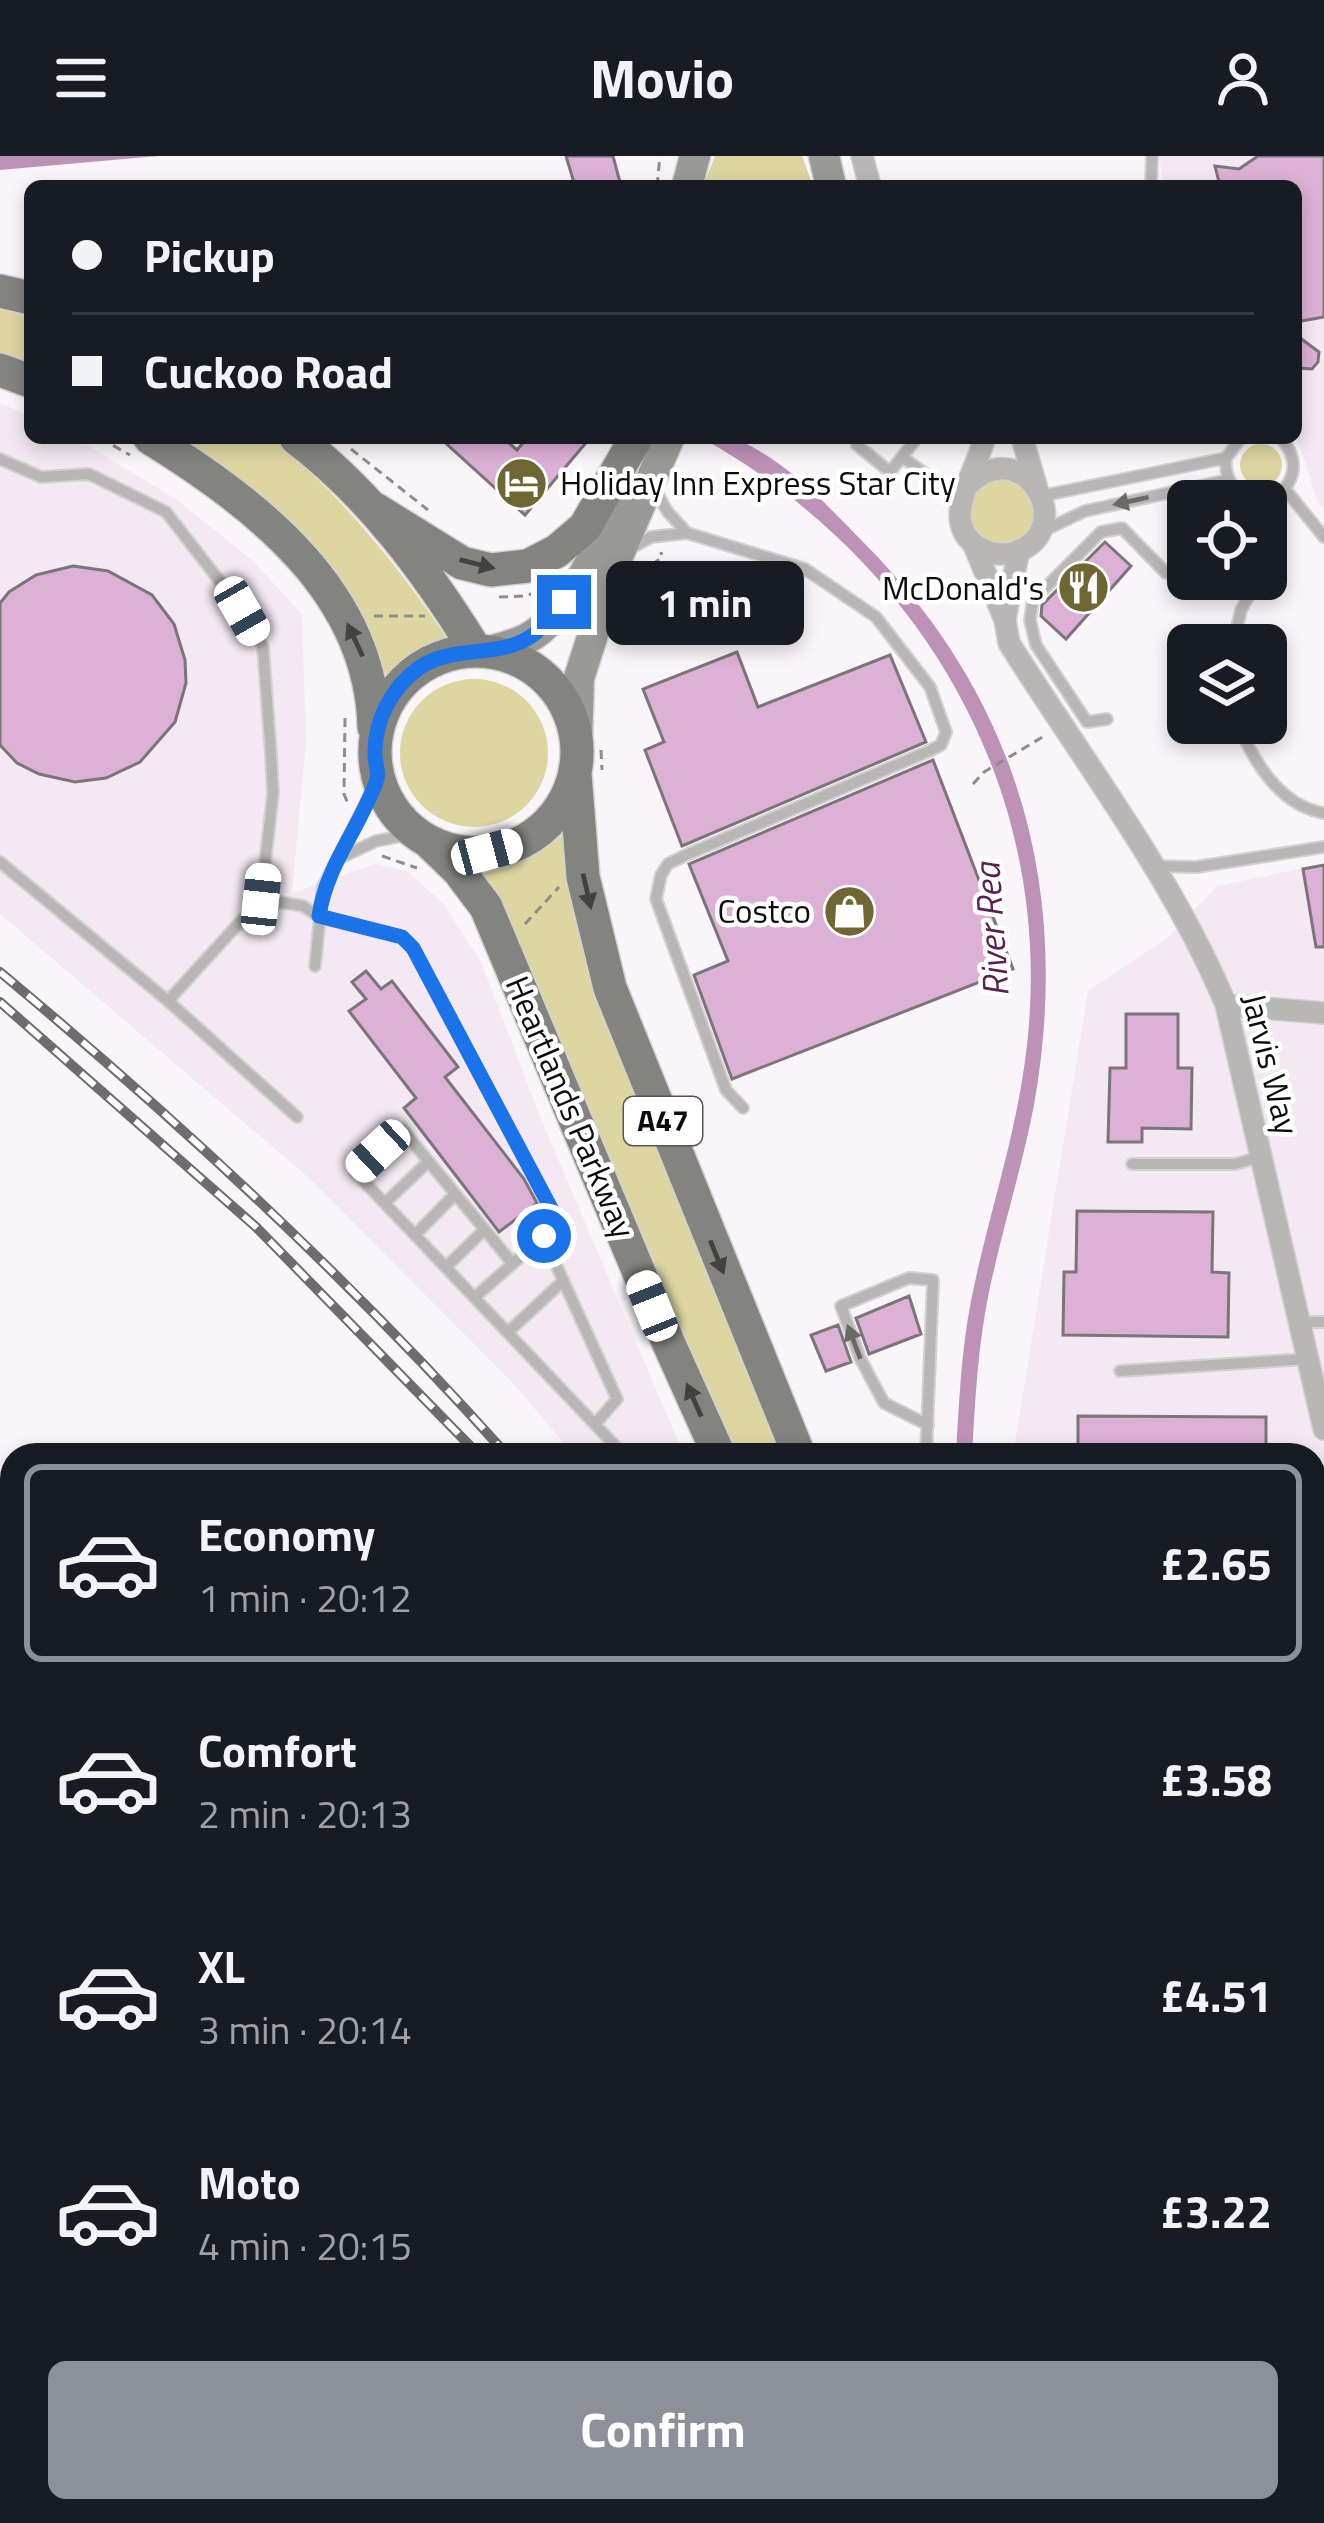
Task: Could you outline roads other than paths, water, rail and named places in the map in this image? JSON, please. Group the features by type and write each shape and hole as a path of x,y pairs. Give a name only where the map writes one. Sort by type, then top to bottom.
{"main road":[{"path":"304,444 375,508 483,650 517,658 544,676 565,703 589,762"},
{"path":"375,508 462,563 491,570 528,566 585,527 635,444"},
{"path":"377,765 381,717 396,689 422,665 531,637 564,602 610,523 637,444"},
{"path":"145,449 201,470 287,540 327,589 358,642 373,689 377,765 395,812 423,837 457,852 487,852 518,844 551,820 589,762 579,678 618,556 666,444"},
{"name":"A47","path":"589,762 583,877 610,988 794,1443"},
{"name":"Heartlands Parkway","path":"423,837 473,889 501,941 713,1443"}],"street":[{"path":"982,444 964,493 961,523 973,543 995,554 1019,550 1038,534 1044,512 1024,444"},
{"path":"964,493 986,472 1002,469 1017,472 1038,491"},
{"name":"Jarvis Way","path":"973,543 1010,644 1155,866 1207,957 1226,1005 1324,1429"},
{"path":"1005,620 1019,550"},
{"path":"1226,1005 1324,1013"}],"lane":[{"path":"858,444 890,472 912,444"},
{"path":"1228,480 1226,458 1236,444"},
{"path":"1284,444 1294,462 1287,486"},
{"path":"902,458 964,493"},
{"path":"1038,491 1226,458"},
{"path":"0,459 41,477 89,474 166,512 263,646 273,793 261,899 168,1001"},
{"path":"650,480 667,511 687,533"},
{"path":"1287,491 1324,537"},
{"path":"1038,534 1085,511 1167,493"},
{"path":"1107,719 1087,722 1036,645 1030,620 1034,600 1101,532 1122,528 1166,573"},
{"path":"618,556 651,537 687,533 805,569 876,617 930,687 946,732 940,745 929,751 686,855 668,864 661,875 656,898 669,940 726,1090 742,1108"},
{"path":"1247,744 1277,788 1312,811 1324,812"},
{"path":"315,966 323,887 377,765"},
{"path":"338,859 376,841 423,837"},
{"path":"1155,866 1196,867 1324,847"},
{"path":"0,862 168,1001 297,1117"},
{"path":"261,899 303,906 319,916 402,937 413,948 554,1214 551,1230 475,1298"},
{"path":"513,1264 402,1129 355,1172 614,1443"},
{"path":"1132,1164 1234,1164 1260,1157"},
{"path":"385,1203 428,1162"},
{"path":"415,1234 455,1194"},
{"path":"446,1267 484,1230"},
{"path":"544,1236 617,1399 596,1423"},
{"path":"927,1443 928,1425 933,1280 910,1278 841,1306 860,1358 884,1403 928,1425"},
{"path":"508,1331 563,1281"},
{"path":"1297,1322 1324,1322"},
{"path":"1120,1371 1306,1358"}],"railway":[{"path":"0,972 262,1204 388,1327 496,1443"},
{"path":"0,1002 256,1227 467,1443"}],"place":[{"name":"Holiday Inn Express Star City","path":"521,483"},
{"name":"McDonald's","path":"1083,588"},
{"name":"Costco","path":"850,911"}],"water label":[{"name":"River Rea","path":"991,930"}]}
